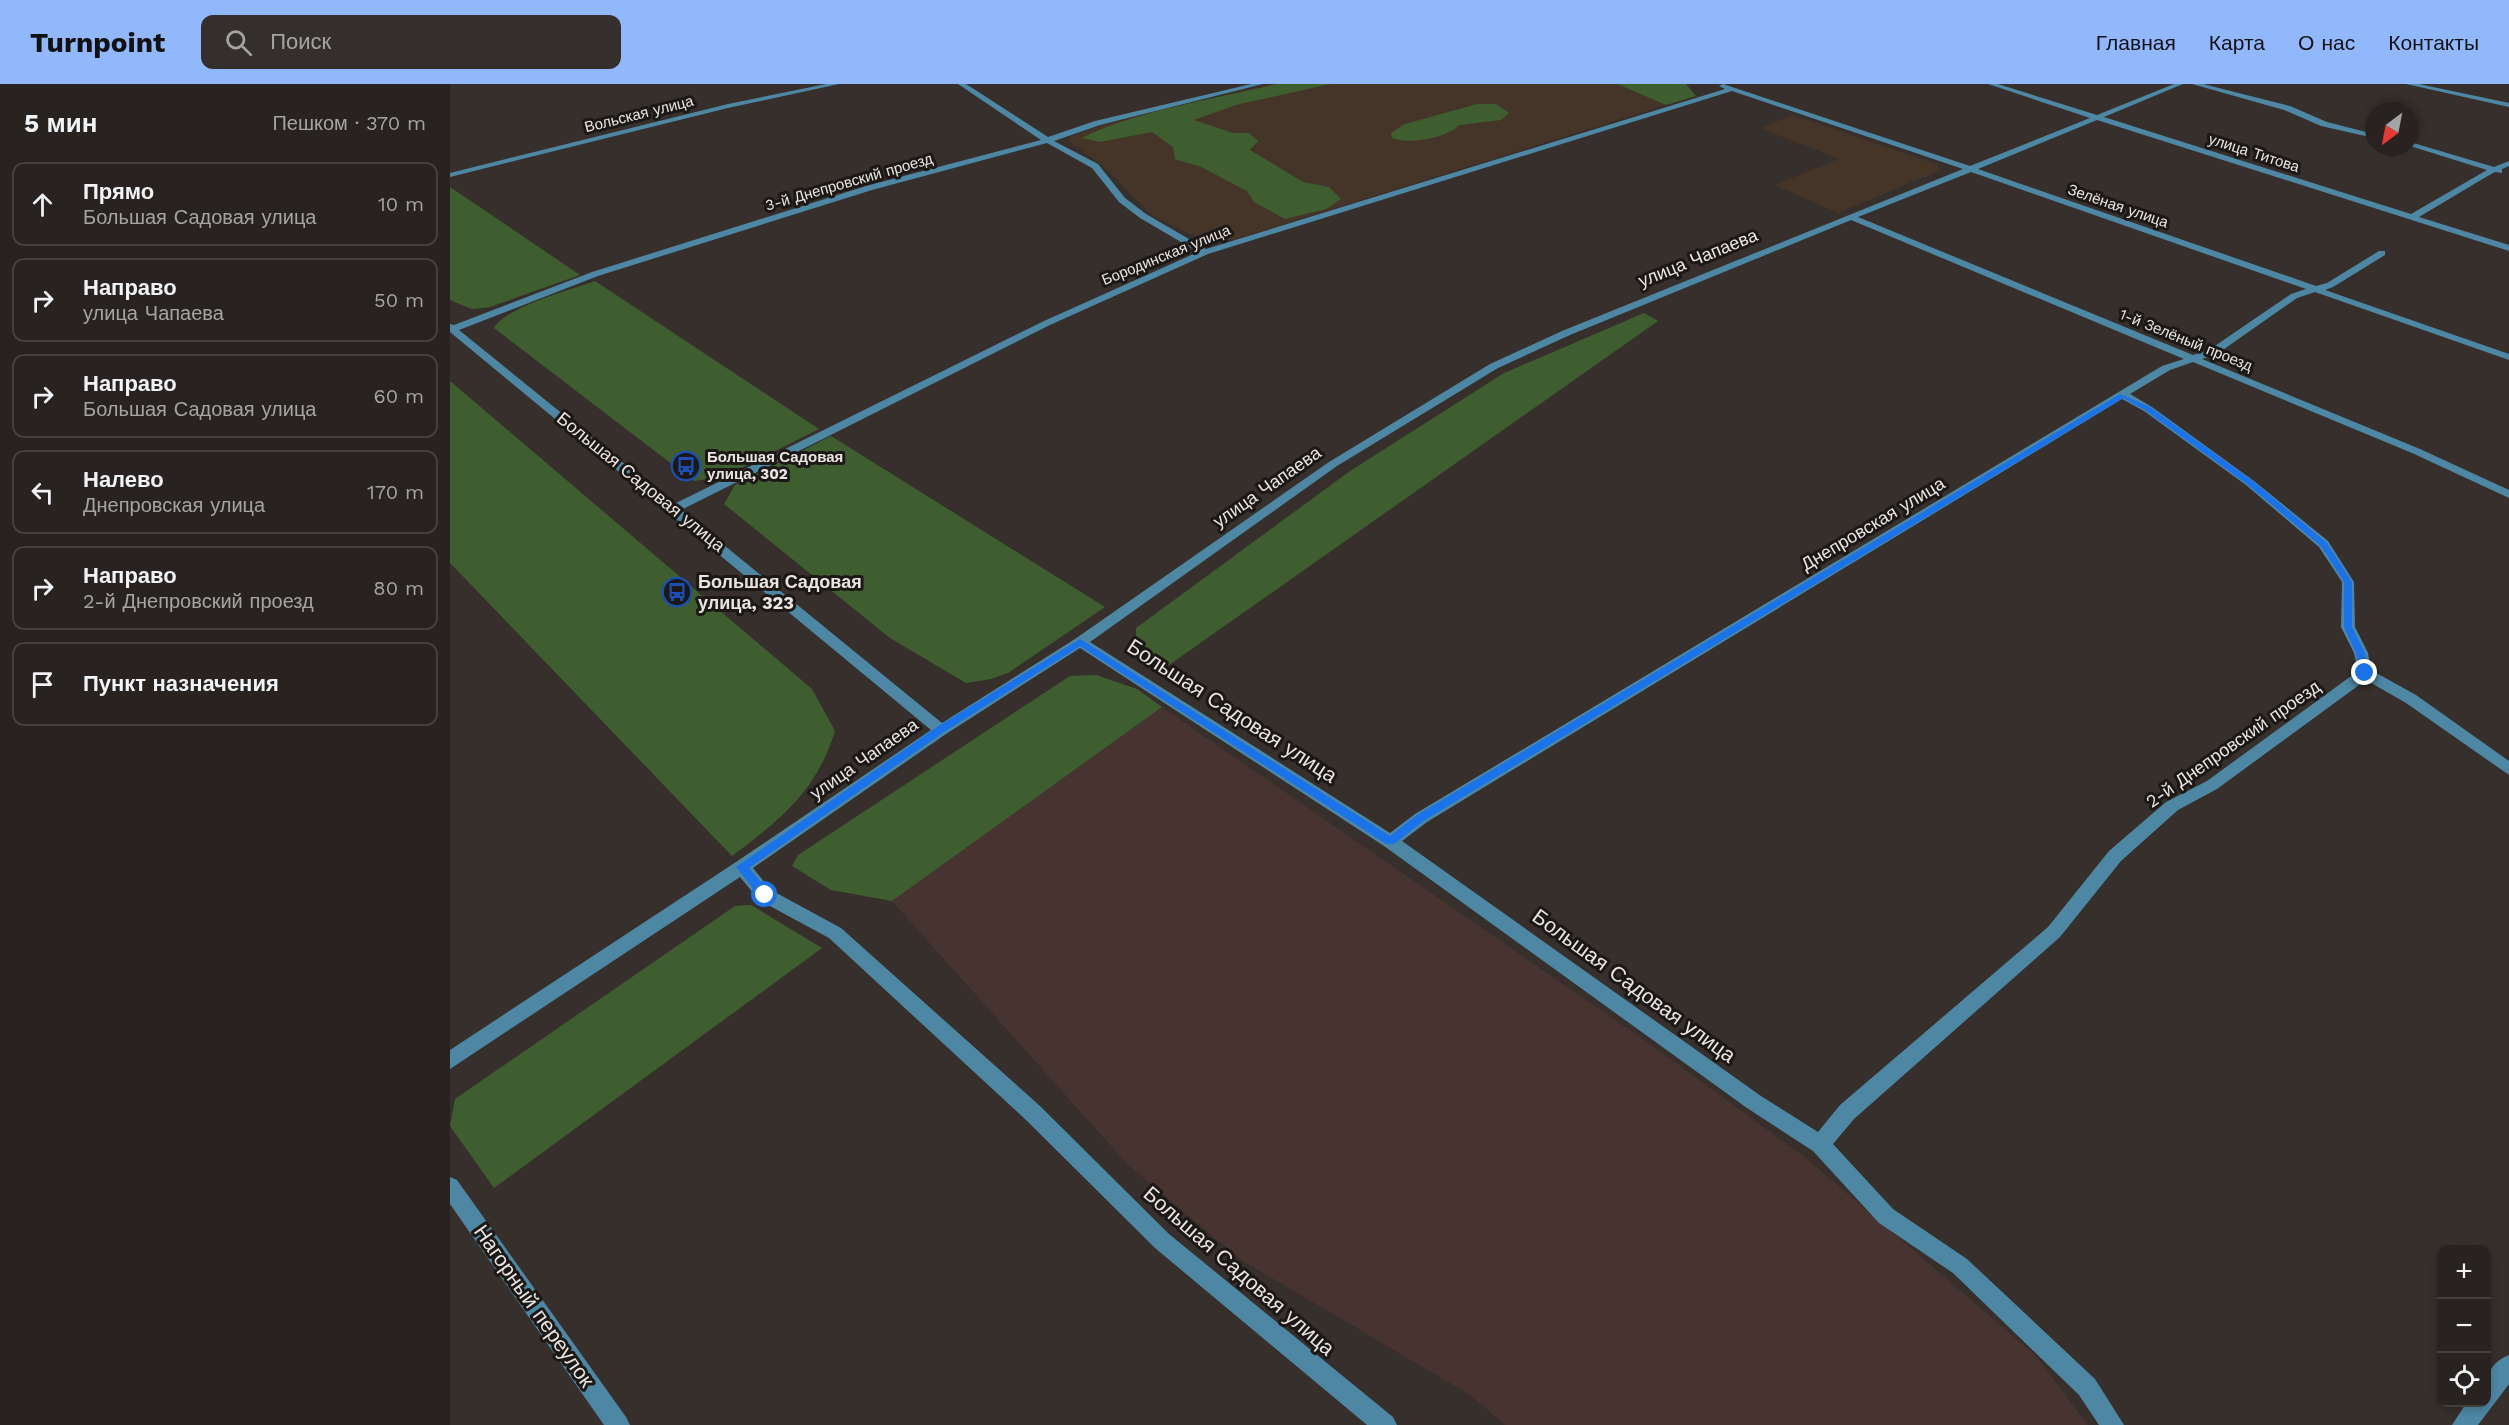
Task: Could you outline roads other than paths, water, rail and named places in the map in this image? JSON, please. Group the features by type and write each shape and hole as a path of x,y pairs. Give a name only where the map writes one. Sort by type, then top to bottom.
{"street":[{"name":"Вольская улица","path":"450,175 728,106 836,84"},
{"path":"961,84 1095,166 1122,200 1143,216 1205,252"},
{"name":"3-й Днепровский проезд","path":"451,328 595,274 869,188 1050,140 1098,123 1260,84"},
{"name":"Зелёная улица","path":"1717,84 1967,168 2509,357"},
{"name":"улица Титова","path":"1991,84 2509,249"},
{"name":"улица Чапаева","path":"450,1060 742,867 941,730 1080,642 1333,464 1416,411 1494,366 1566,333 1967,168 2180,84"},
{"path":"2195,84 2287,108 2324,124 2365,134"},
{"path":"2409,84 2509,105"},
{"name":"Бородинская улица","path":"674,509 1047,323 1205,252 1732,89"},
{"path":"2419,147 2509,174"},
{"path":"2412,217 2509,163"},
{"name":"1-й Зелёный проезд","path":"1850,218 2416,451 2509,494"},
{"name":"Днепровская улица","path":"1390,841 1421,818 2166,368 2213,352 2294,296 2330,285 2382,253"},
{"name":"Большая Садовая улица","path":"451,328 941,730"},
{"path":"2123,395 2148,408 2250,483 2324,544 2348,582 2348,627 2361,653 2365,673 2410,699 2509,769"},
{"name":"Большая Садовая улица","path":"1080,642 1390,841 1754,1102 1820,1144 1886,1216 1960,1266 2087,1387 2112,1425"},
{"name":"2-й Днепровский проезд","path":"1820,1144 1847,1112 2054,933 2115,856 2172,806 2212,785 2365,673"},
{"name":"Большая Садовая улица","path":"742,867 765,895 835,933 1033,1113 1162,1242 1385,1425"},
{"name":"Нагорный переулок","path":"450,1187 618,1425"},
{"path":"2491,1390 2509,1366"},
{"path":"2463,1425 2477,1407"}],"place":[{"name":"Большая Садовая улица, 302","path":"686,466"},
{"name":"Большая Садовая улица, 323","path":"677,592"}]}
